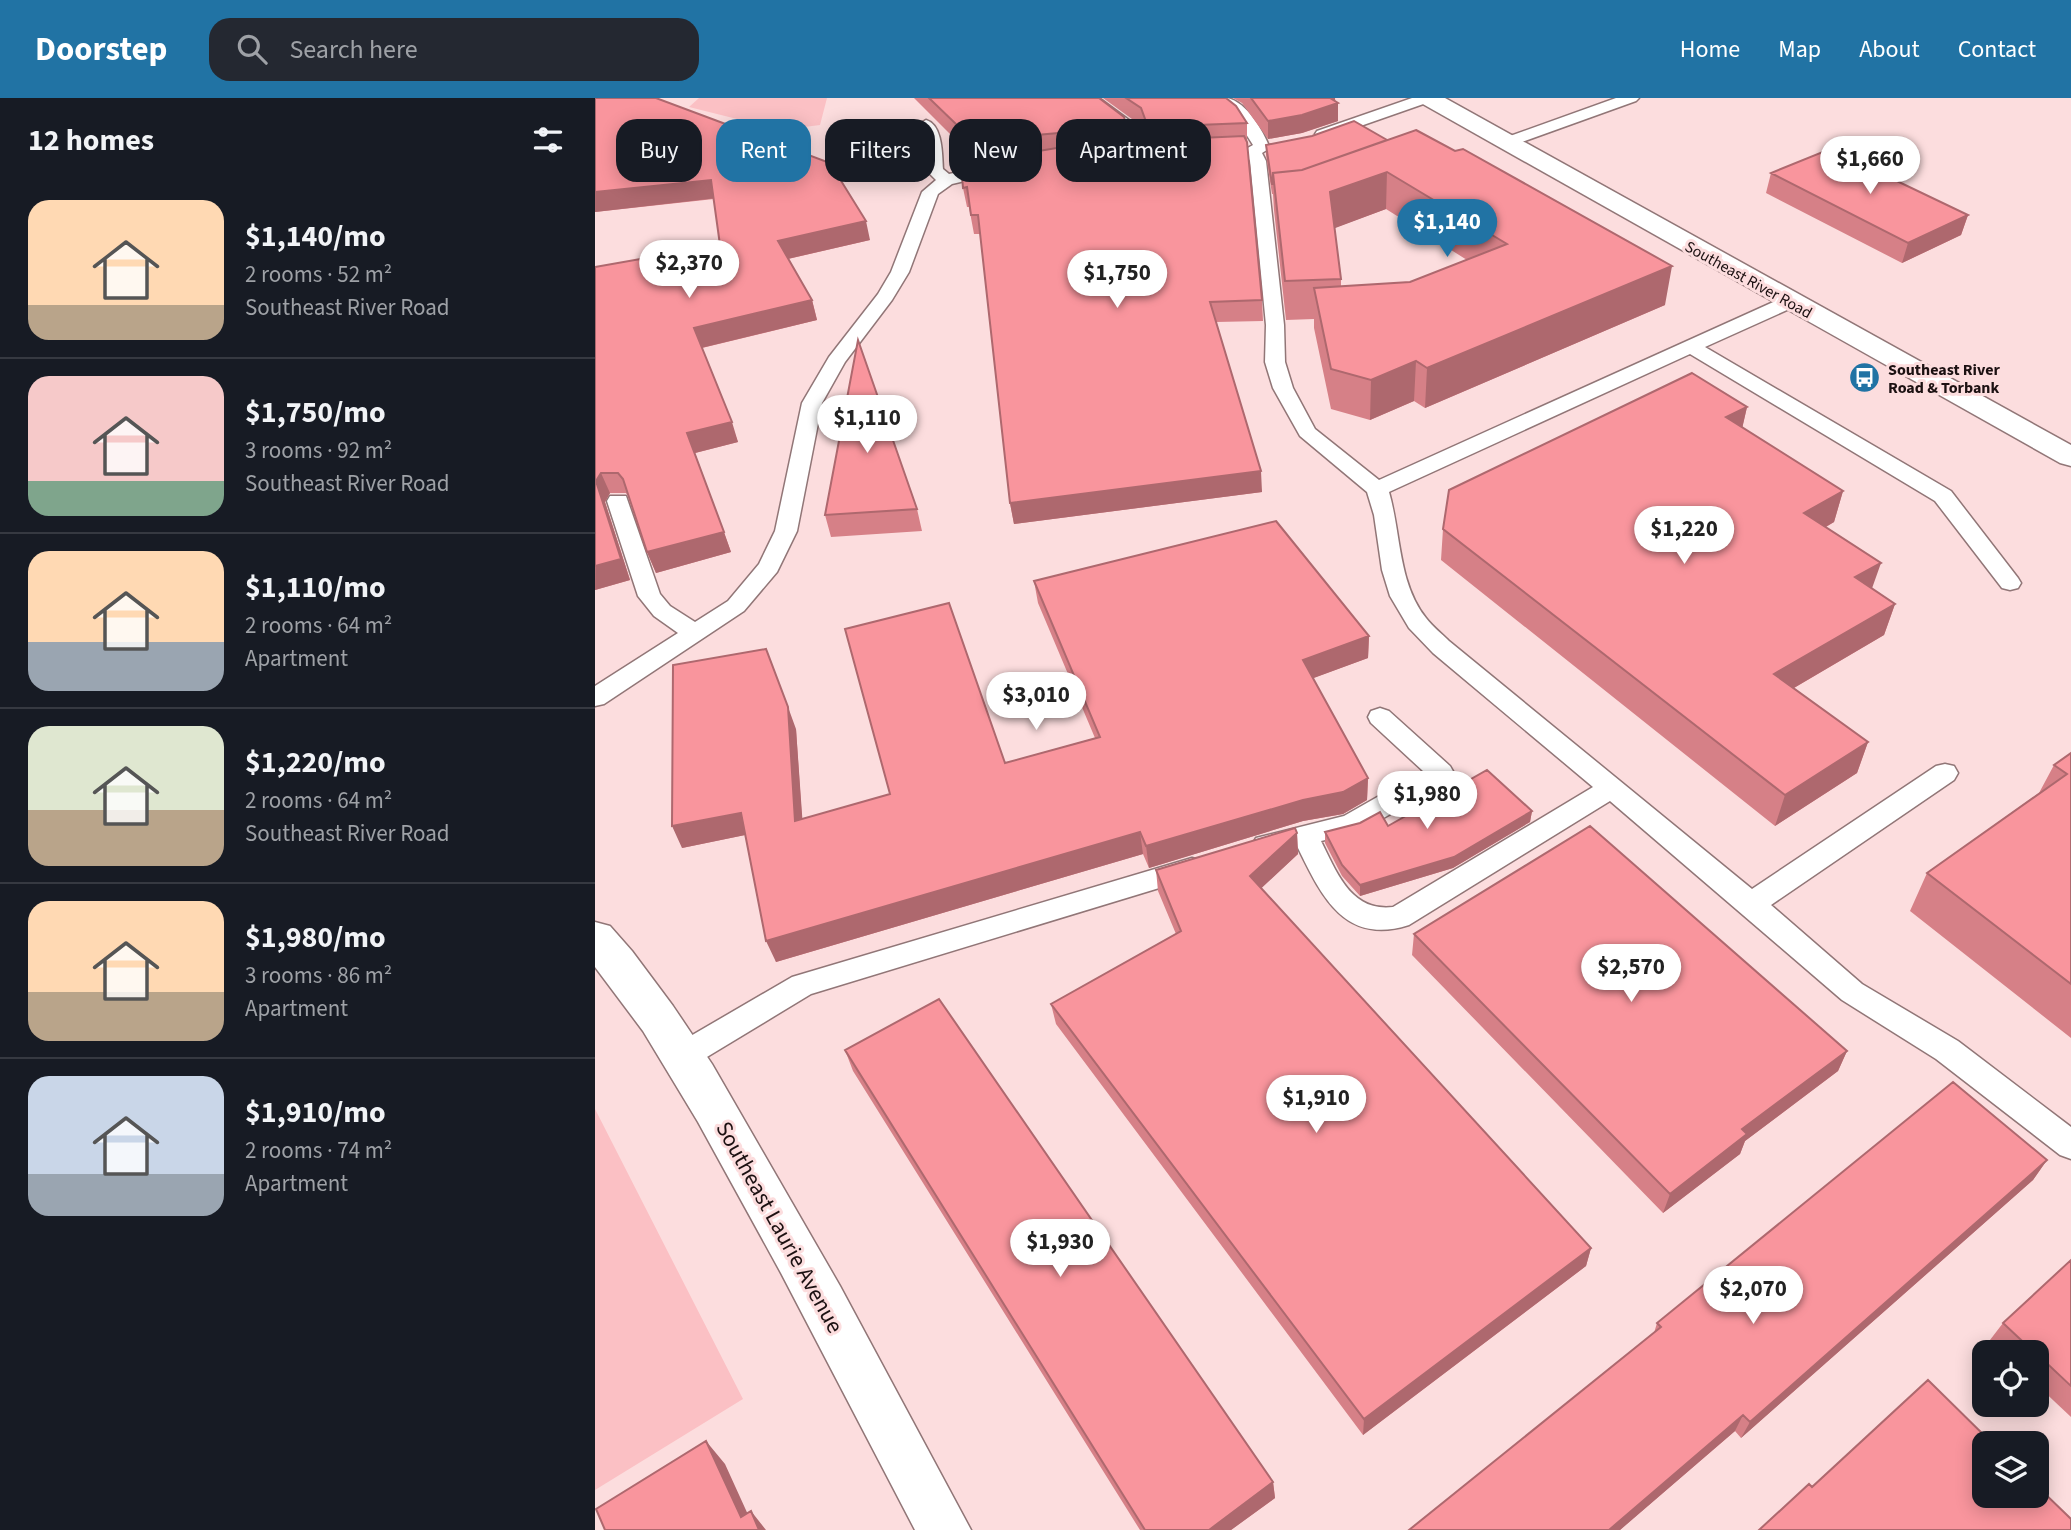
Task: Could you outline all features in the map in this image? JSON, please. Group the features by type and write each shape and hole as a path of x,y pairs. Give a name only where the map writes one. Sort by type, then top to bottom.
{"street":[{"name":"Southeast River Road","path":"1428,98 1789,302 2071,457"},
{"name":"Southeast Laurie Avenue","path":"595,938 647,1005 716,1111 785,1233 944,1530"}],"lane":[{"path":"1089,98 1117,119"},
{"path":"1218,98 1242,115 1257,135 1247,149"},
{"path":"1306,141 1428,98"},
{"path":"1506,143 1631,98"},
{"path":"1247,149 1284,144"},
{"path":"1247,149 1258,161 1274,202 1275,362 1283,388 1307,432 1377,489 1385,515 1393,570 1401,596 1417,623 1441,647 1751,904 1852,992 1947,1050 2071,1145"},
{"path":"595,698 736,606 769,567 786,531 812,403 836,361 886,296 907,258 930,192 947,180 935,171"},
{"path":"1377,489 1789,302"},
{"path":"1691,347 1943,496 2010,583"},
{"path":"618,501 649,596 662,611 695,633"},
{"path":"681,1057 802,985 1304,834 1350,825 1441,773 1380,717"},
{"path":"1751,904 1945,773"},
{"path":"1304,834 1338,897 1347,907 1369,919 1385,921 1399,917 1612,788"}],"shaded area":[{"path":"699,98 827,98 820,125 811,126 811,119 737,119 689,107"},
{"path":"595,1109 743,1399 595,1490"}],"building":[{"path":"595,98 656,98 716,120 716,182 811,182 811,156 825,161 825,182 842,182 866,221 778,241 812,300 694,328 732,422 687,433 724,532 647,552 623,479 618,473 601,473 596,481 621,559 595,566 595,267 720,245 711,180 702,181 702,119 616,119 616,182 692,182 595,192"},
{"path":"929,98 1099,98 1125,119 1056,119 1056,133 1042,134 1042,119 951,119"},
{"path":"1126,98 1226,98 1236,106 1247,123 1211,124 1211,119 1145,119 1141,108"},
{"path":"1251,98 1330,98 1338,103 1302,115 1268,121"},
{"path":"1354,121 1387,140 1302,170 1273,173 1272,184 1266,145 1312,136"},
{"path":"1416,130 1455,151 1463,149 1672,266 1427,368 1416,361 1371,380 1331,369 1314,288 1410,282 1507,244 1387,172 1330,192 1341,279 1285,281 1273,173 1302,170"},
{"path":"1244,136 1247,142 1262,300 1210,302 1261,471 1010,503 978,215 971,215 967,187 963,188 962,182 1042,182 1042,150 1056,148 1056,182 1211,182 1211,137"},
{"path":"1830,149 1968,215 1908,243 1771,173"},
{"path":"858,340 917,509 825,515"},
{"path":"1692,373 1747,407 1726,417 1843,491 1804,513 1881,563 1855,577 1895,604 1774,674 1868,742 1785,795 1443,529 1449,490"},
{"path":"1276,521 1369,636 1303,660 1368,778 1343,792 1303,800 1146,846 1140,832 766,941 741,813 672,826 673,665 766,649 788,707 795,821 890,794 845,629 949,603 1005,763 1100,737 1034,581"},
{"path":"2071,753 2071,984 1927,873 2067,774 2054,765"},
{"path":"1487,770 1532,811 1454,857 1360,885 1342,865 1325,832 1360,823 1380,812 1388,826"},
{"path":"1590,826 1847,1051 1742,1129 1747,1134 1670,1194 1414,934"},
{"path":"1295,828 1297,833 1250,876 1591,1248 1364,1419 1051,1004 1181,931 1156,870"},
{"path":"939,999 1273,1482 1209,1530 1145,1530 845,1050"},
{"path":"1953,1082 2047,1160 1750,1422 1743,1415 1609,1530 1409,1530 1661,1327 1657,1323"},
{"path":"2071,1260 2071,1386 2049,1365 2049,1340 2021,1340 2003,1323"},
{"path":"1928,1380 1980,1431 1972,1431 1972,1508 2049,1508 2049,1498 2071,1519 2071,1530 1759,1530 1809,1484 1812,1487"},
{"path":"706,1441 741,1517 751,1511 759,1530 605,1530 596,1509"}],"place":[{"name":"Southeast River Road & Torbank","path":"1865,378"}]}
